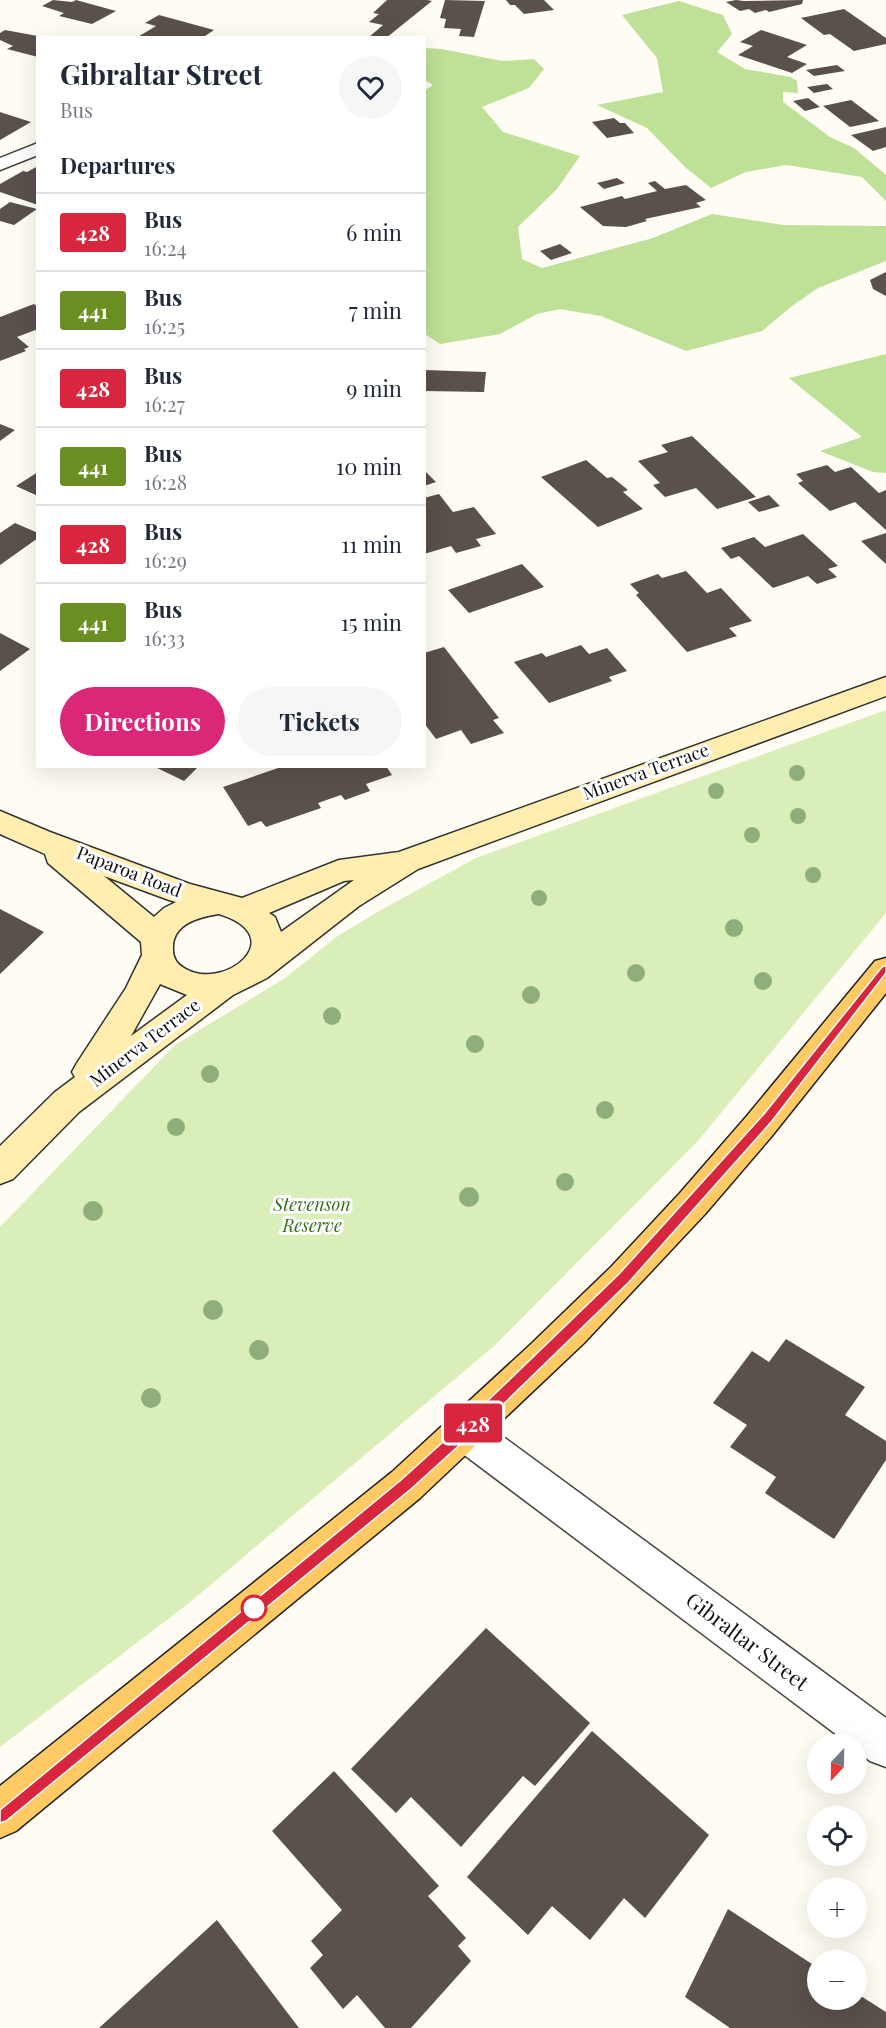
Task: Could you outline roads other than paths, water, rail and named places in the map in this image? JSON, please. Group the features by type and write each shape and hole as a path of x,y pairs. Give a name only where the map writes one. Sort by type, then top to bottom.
{"main road":[{"name":"Minerva Terrace","path":"232,907 339,871 407,861 886,686"},
{"name":"Paparoa Road","path":"0,820 39,840 180,892 232,907"},
{"name":"Paparoa Road","path":"39,840 84,875 157,948"},
{"name":"Minerva Terrace","path":"256,969 348,898 407,861"},
{"path":"232,907 258,919 266,930 268,944 265,957 256,969 240,979 223,985 206,987 189,985 174,979 163,970 157,948 174,917 187,909 232,907"},
{"name":"Minerva Terrace","path":"67,1102 116,1036 140,995 157,948"},
{"path":"0,1815 406,1485 465,1432 632,1269 768,1117 886,970"},
{"name":"Minerva Terrace","path":"0,1169 67,1102 223,985"}],"street":[{"name":"Gibraltar Street","path":"465,1432 886,1745"}],"lane":[{"path":"0,165 36,149"}],"park label":[{"name":"Stevenson Reserve","path":"312,1215"}]}
